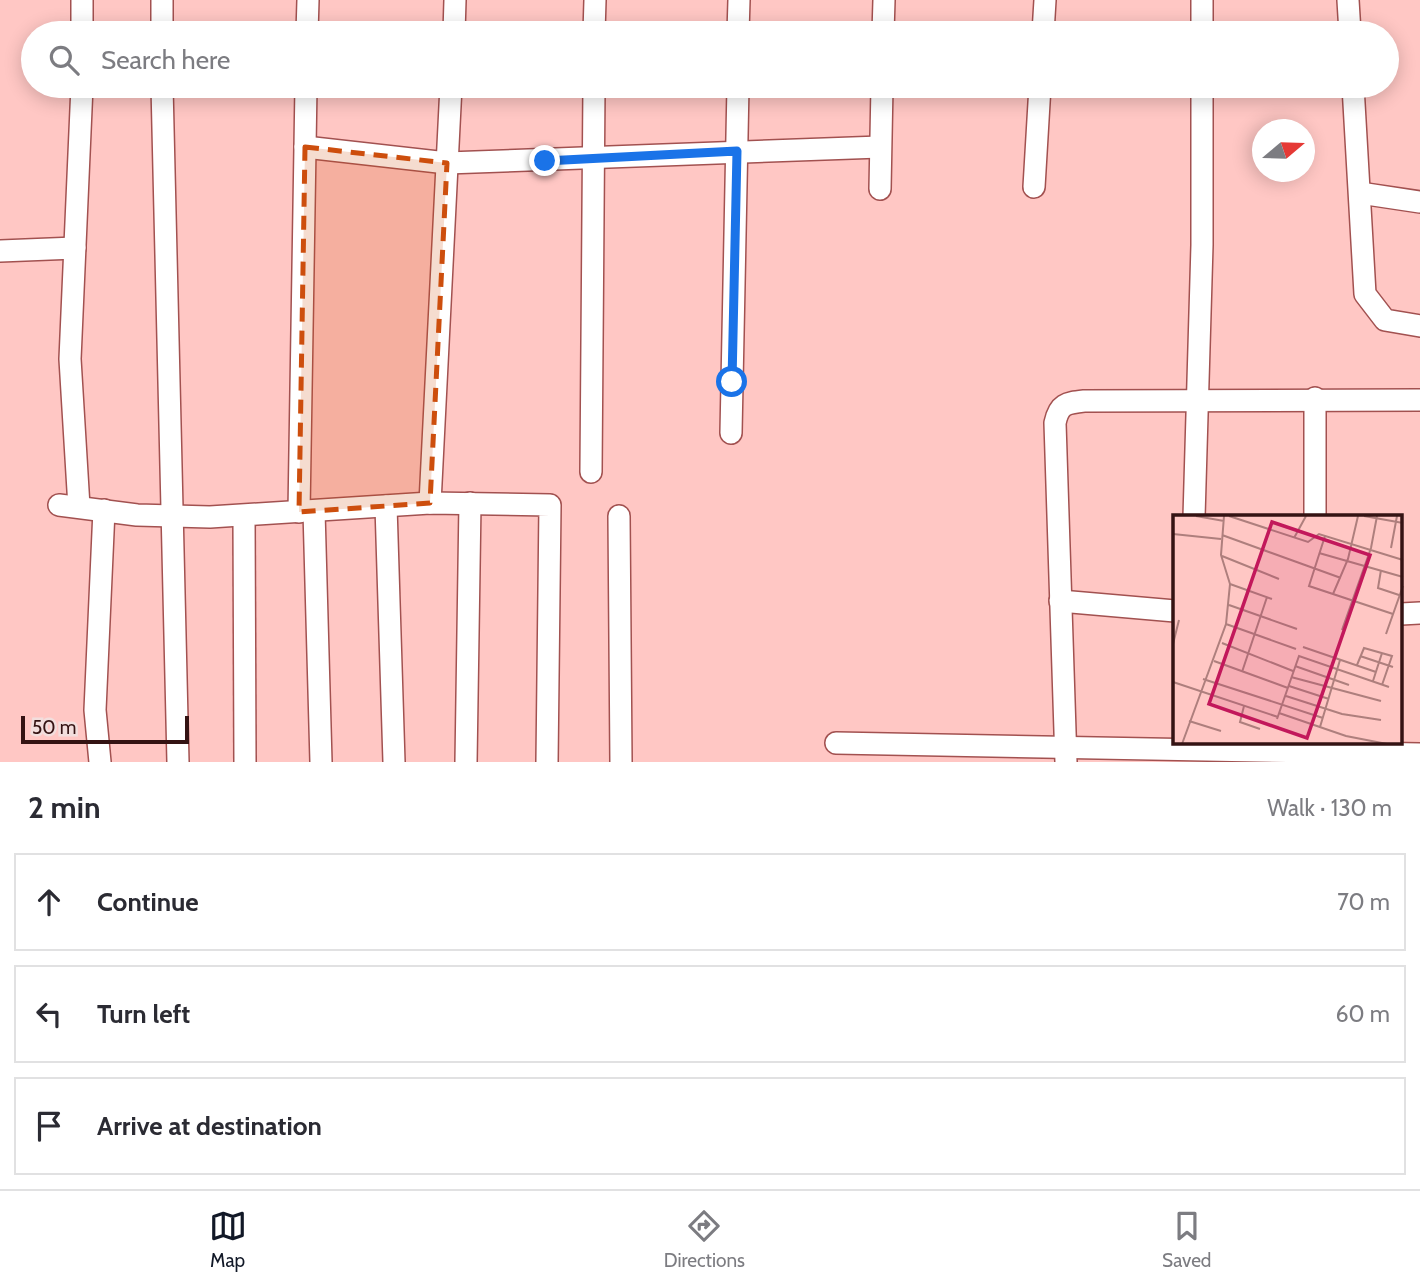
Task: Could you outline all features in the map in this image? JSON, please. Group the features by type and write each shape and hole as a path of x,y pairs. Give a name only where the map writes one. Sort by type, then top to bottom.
{"street":[{"path":"82,0 82,21"},
{"path":"162,0 162,21"},
{"path":"307,21 308,0"},
{"path":"454,21 455,0"},
{"path":"594,21 595,0"},
{"path":"738,21 739,0"},
{"path":"883,21 884,0"},
{"path":"1044,21 1045,0"},
{"path":"1202,0 1202,21"},
{"path":"1348,0 1349,21"},
{"path":"81,98 70,359 69,506 174,516 244,516 430,503 550,505 547,762"},
{"path":"162,98 161,167 174,516 178,762"},
{"path":"306,98 307,512 321,762"},
{"path":"430,503 450,98"},
{"path":"591,472 594,98"},
{"path":"732,433 738,98"},
{"path":"880,189 882,98"},
{"path":"1034,187 1039,98"},
{"path":"1194,515 1202,98"},
{"path":"1354,98 1365,294 1385,320 1420,326"},
{"path":"305,147 447,163 880,147"},
{"path":"1360,193 1420,202"},
{"path":"0,250 75,248"},
{"path":"1315,398 1315,515"},
{"path":"1066,754 1055,423 1058,410 1066,403 1084,401 1315,398 1420,400"},
{"path":"466,762 470,503"},
{"path":"386,506 394,762"},
{"path":"100,762 95,710 104,510"},
{"path":"244,516 245,762"},
{"path":"619,516 621,762"},
{"path":"1060,601 1173,611"},
{"path":"1402,614 1420,613"},
{"path":"836,743 1066,754 1420,754"}],"highlighted area":[{"path":"305,147 447,163 430,503 299,512"}],"route":[{"path":"545,161 737,151 732,382"}]}
